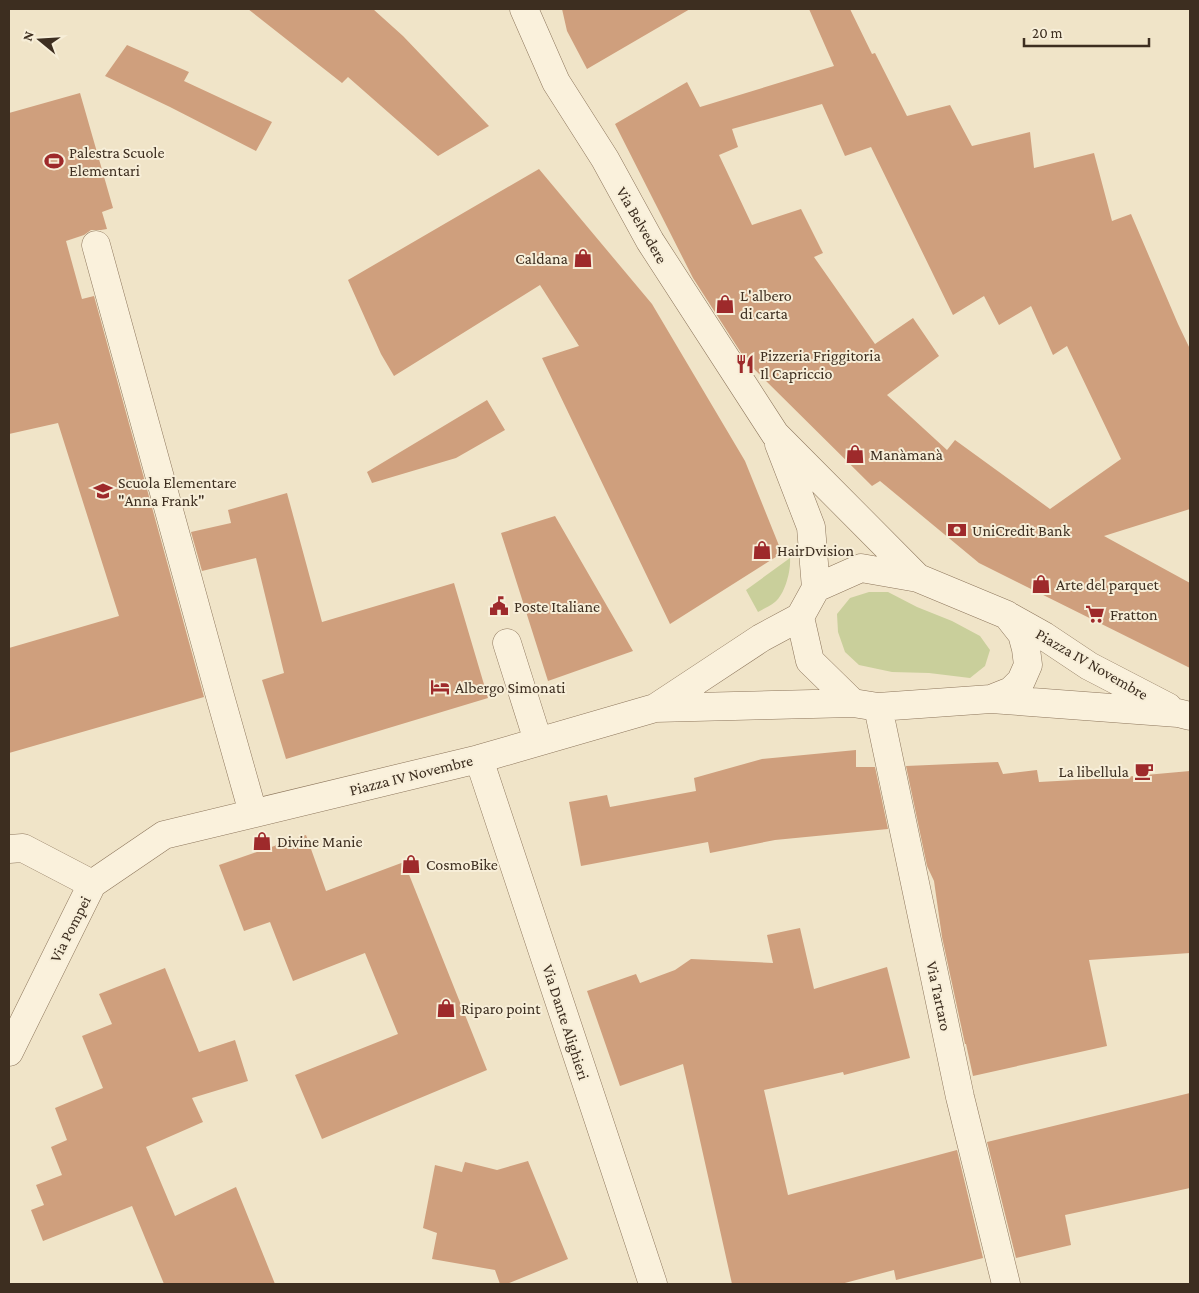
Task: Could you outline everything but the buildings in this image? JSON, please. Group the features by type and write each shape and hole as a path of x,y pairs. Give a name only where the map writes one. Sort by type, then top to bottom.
{"street":[{"name":"Via Belvedere","path":"524,9 556,82 605,159 650,242 775,434 918,578"},
{"path":"96,245 222,705 254,814"},
{"name":"Via Belvedere","path":"775,434 811,527 816,588"},
{"name":"Piazza IV Novembre","path":"816,588 862,568 918,578 1007,615 1044,636 1089,666 1184,714"},
{"path":"816,588 800,617 810,661 866,705"},
{"name":"Piazza IV Novembre","path":"991,699 1010,691 1021,681 1028,665 1022,634 1007,615"},
{"name":"Piazza IV Novembre","path":"655,708 761,638 800,617"},
{"path":"507,643 538,741"},
{"name":"Piazza IV Novembre","path":"164,835 478,759 655,708 866,705 991,699 1184,714"},
{"name":"Via Tartaro","path":"866,705 1006,1284"},
{"name":"Via Dante Alighieri","path":"478,759 653,1284"},
{"name":"Via Pompei","path":"9,1052 92,884 164,835"},
{"path":"9,849 23,848 92,884"}],"green space":[{"path":"790,558 788,576 782,594 775,602 758,612 746,590"},
{"path":"869,592 888,592 980,636 990,650 985,666 970,678 929,673 892,672 859,665 845,652 838,632 837,614 850,598"}],"place":[{"name":"Palestra Scuole Elementari","path":"54,161"},
{"name":"Caldana","path":"583,258"},
{"name":"L'albero di carta","path":"725,304"},
{"name":"Pizzeria Friggitoria Il Capriccio","path":"745,364"},
{"name":"Manàmanà","path":"855,454"},
{"name":"Scuola Elementare \"Anna Frank\"","path":"103,491"},
{"name":"UniCredit Bank","path":"957,530"},
{"name":"HairDvision","path":"762,550"},
{"name":"Arte del parquet","path":"1041,584"},
{"name":"Poste Italiane","path":"499,606"},
{"name":"Fratton","path":"1095,614"},
{"name":"Albergo Simonati","path":"440,687"},
{"name":"La libellula","path":"1144,771"},
{"name":"Divine Manie","path":"262,841"},
{"name":"CosmoBike","path":"411,864"},
{"name":"Riparo point","path":"446,1008"}]}
